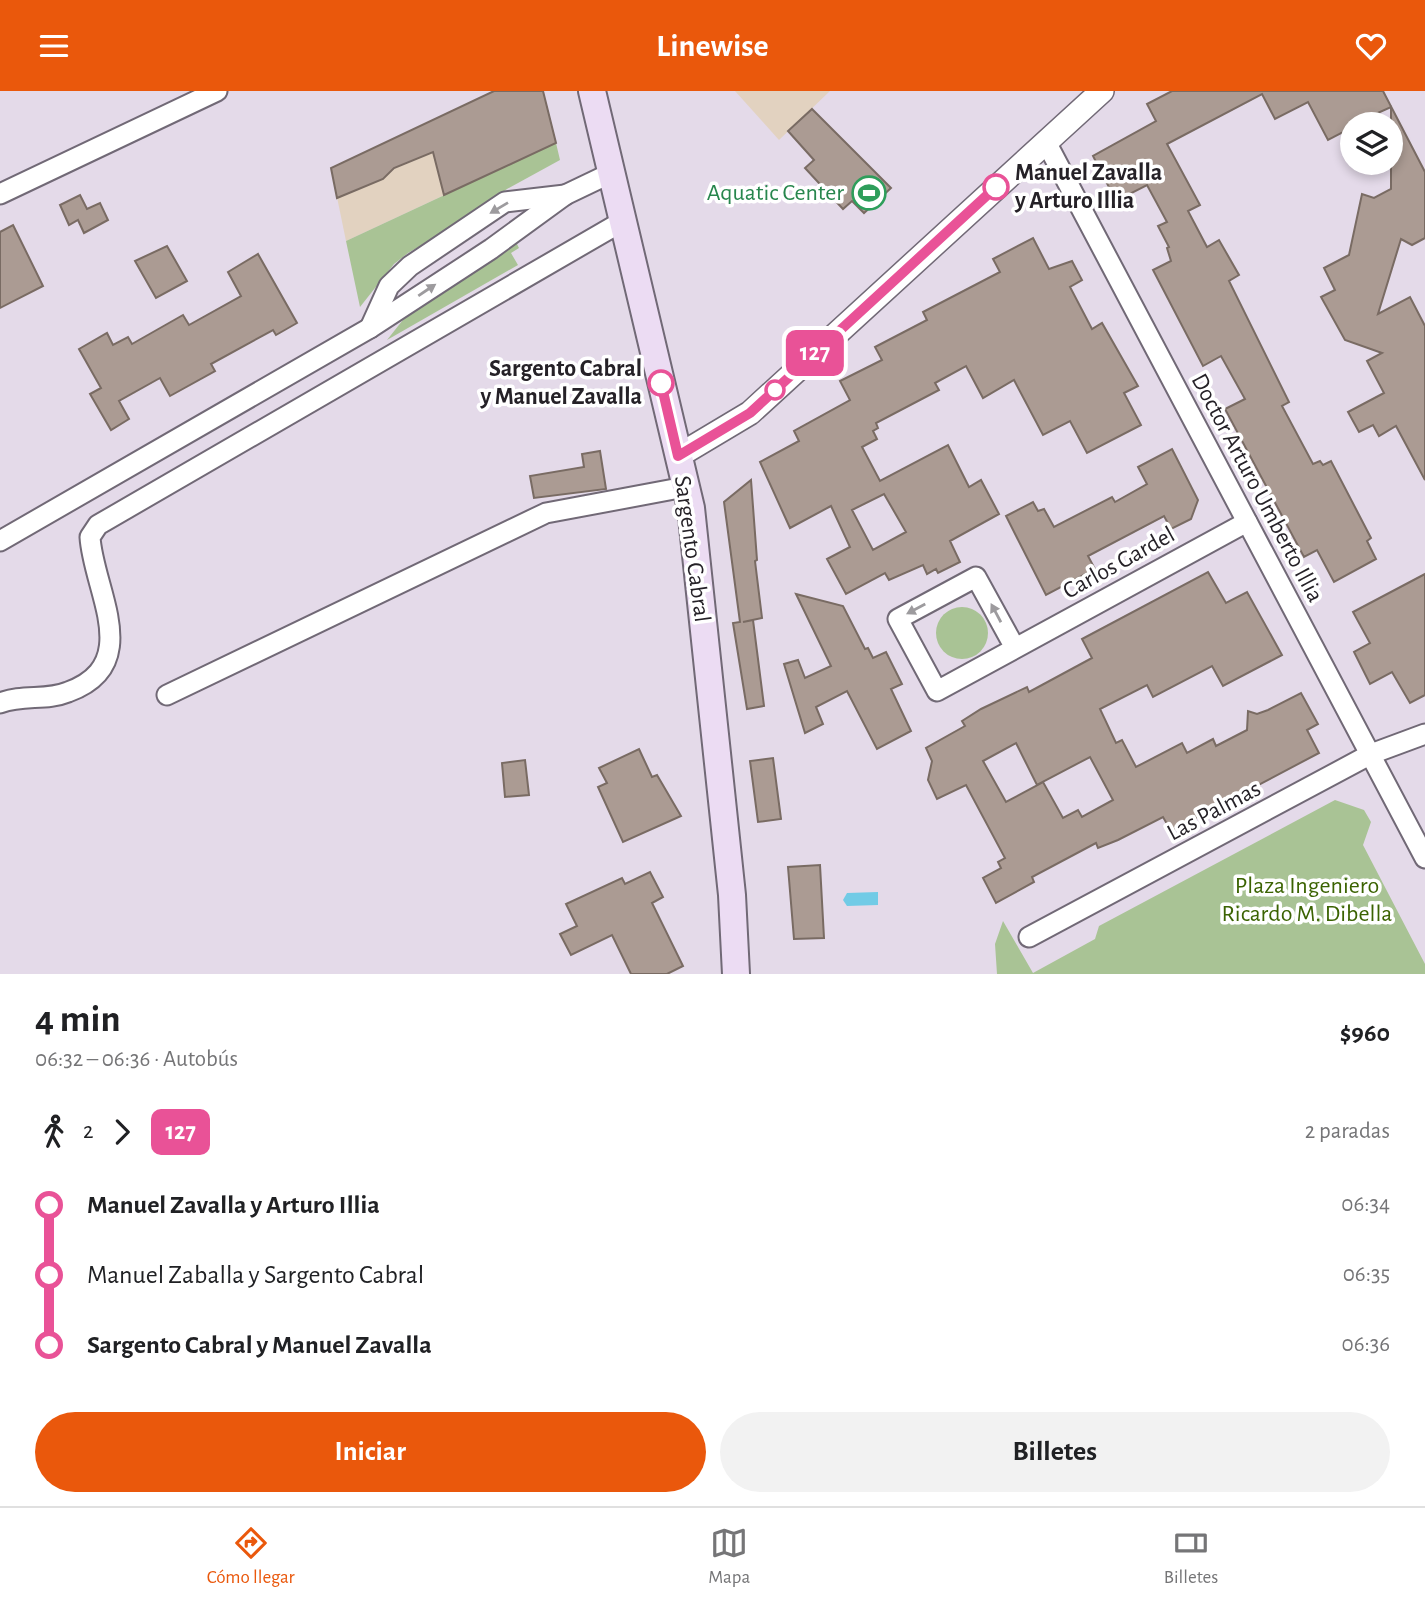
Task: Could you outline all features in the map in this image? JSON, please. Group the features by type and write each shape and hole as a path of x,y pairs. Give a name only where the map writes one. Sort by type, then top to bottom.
{"main road":[{"name":"Sargento Cabral","path":"592,91 691,508 731,881 736,974"}],"street":[{"path":"0,194 217,91"},
{"path":"678,456 750,413 1102,91"},
{"name":"Doctor Arturo Umberto Illia","path":"1046,142 1425,857"},
{"path":"0,541 370,328 491,249 565,195 611,173"},
{"path":"370,328 389,286 410,266 505,202 565,195"},
{"path":"0,703 23,696 65,694 95,676 104,664 110,646 110,615 90,537 98,526 623,221"},
{"path":"167,695 546,513 685,487"},
{"name":"Carlos Gardel","path":"1015,648 976,577 898,619 937,691 1247,522"},
{"name":"Las Palmas","path":"1028,937 1371,754 1425,734"}],"shaded area":[{"path":"495,91 556,143 346,241 331,168"},
{"path":"735,91 830,91 779,140"}],"green space":[{"path":"556,143 560,160 507,189 463,221 408,253 394,264 360,307 346,241"},
{"path":"516,242 519,248 511,253 518,265 387,340 410,311"},
{"path":"962,607 972,609 980,615 986,623 986,643 980,651 972,657 962,659 952,657 944,651 938,643 936,633 938,623 944,615 952,609"},
{"name":"Plaza Ingeniero Ricardo M. Dibella","path":"1335,800 1364,810 1371,822 1363,845 1425,964 1425,974 997,974 995,944 1003,921 1033,973 1095,939 1099,926"}],"water":[{"path":"878,892 878,905 847,906 843,900 847,893"}],"building":[{"path":"494,91 543,91 556,143 444,195 433,152 394,168 383,179 337,198 331,168"},
{"path":"1172,91 1383,91 1394,112 1391,112 1391,107 1380,112 1340,112 1340,134 1328,140 1308,102 1275,119 1262,94 1167,144 1200,205 1188,211 1207,247 1219,240 1239,275 1229,281 1289,402 1282,406 1313,464 1320,461 1323,465 1331,461 1371,538 1367,541 1376,559 1334,582 1317,550 1304,557 1225,409 1245,399 1221,356 1203,366 1153,270 1171,261 1167,248 1169,247 1158,226 1167,222 1147,185 1116,201 1093,156 1156,121 1147,104"},
{"path":"812,109 891,188 864,213 852,201 843,209 805,168 814,160 788,131"},
{"path":"1403,130 1425,172 1425,238 1412,245 1401,239 1378,314 1410,297 1425,326 1425,480 1396,426 1379,436 1373,425 1359,432 1348,412 1384,393 1367,361 1382,353 1345,340 1321,297 1335,290 1324,268 1349,255 1362,194 1374,198 1391,189 1391,175 1403,175"},
{"path":"80,195 87,209 100,203 108,220 84,233 78,220 69,225 60,205"},
{"path":"13,225 43,286 0,308 0,232"},
{"path":"1033,238 1049,269 1072,261 1082,280 1070,287 1092,329 1102,323 1138,386 1124,393 1141,425 1087,453 1070,421 1043,435 1014,380 983,398 966,366 935,383 939,390 876,423 878,428 873,431 877,439 862,447 880,481 948,445 969,487 981,480 999,514 950,541 960,562 938,573 936,569 927,574 923,565 889,580 885,573 846,594 827,559 850,547 831,506 790,528 760,462 799,441 794,431 850,400 840,381 882,360 875,347 927,320 923,312 1000,272 993,259","holes":["884,494 906,532 873,550 852,510"]},
{"path":"167,246 187,281 156,298 135,261"},
{"path":"258,254 297,323 276,335 273,330 211,364 215,371 170,396 160,378 119,401 129,419 111,430 90,394 101,388 79,349 107,333 113,345 128,337 132,344 183,315 189,325 241,296 228,272"},
{"path":"1172,449 1198,500 1191,519 1171,529 1164,516 1088,556 1095,569 1046,595 1006,516 1033,502 1038,511 1044,509 1054,527 1112,497 1115,502 1147,484 1138,467"},
{"path":"600,451 606,489 534,498 530,476 584,467 582,454"},
{"path":"751,480 755,561 762,618 743,622 753,620 764,706 747,709 733,623 740,622 724,502"},
{"path":"1208,572 1226,603 1247,592 1282,655 1223,686 1212,666 1153,697 1147,685 1100,709 1116,743 1122,740 1136,767 1182,743 1187,753 1213,739 1216,746 1247,730 1248,711 1257,714 1301,693 1318,724 1307,730 1319,753 1171,831 1163,817 1098,848 1096,843 1032,877 1034,882 996,903 983,878 1001,868 998,862 1005,858 966,785 937,799 928,780 932,761 926,748 965,726 962,721 981,709 1027,687 1029,692 1092,658 1082,639","holes":["1016,743 1037,785 1090,757 1113,800 1082,817 1078,810 1063,818 1043,782 1006,802 983,761"]},
{"path":"1425,574 1425,695 1410,703 1392,672 1370,684 1354,652 1370,643 1353,612"},
{"path":"796,594 843,606 865,649 868,648 873,658 886,652 902,684 891,689 911,731 877,749 847,691 816,707 823,724 805,733 784,664 798,660 805,678 831,666"},
{"path":"639,749 652,777 657,775 681,816 623,842 598,787 607,783 599,768"},
{"path":"773,758 781,819 758,822 750,761"},
{"path":"525,760 529,795 505,797 502,763"},
{"path":"820,865 824,938 794,939 788,867"},
{"path":"650,872 663,897 652,903 683,966 667,974 631,974 612,935 571,955 560,934 577,926 566,904 622,878 625,884"}],"bus line":[{"name":"127","path":"661,383 678,456 750,413 996,187"}],"place":[{"name":"Manuel Zavalla y Arturo Illia","path":"996,187"},
{"name":"Aquatic Center","path":"869,193"},
{"name":"Sargento Cabral y Manuel Zavalla","path":"661,383"}]}
